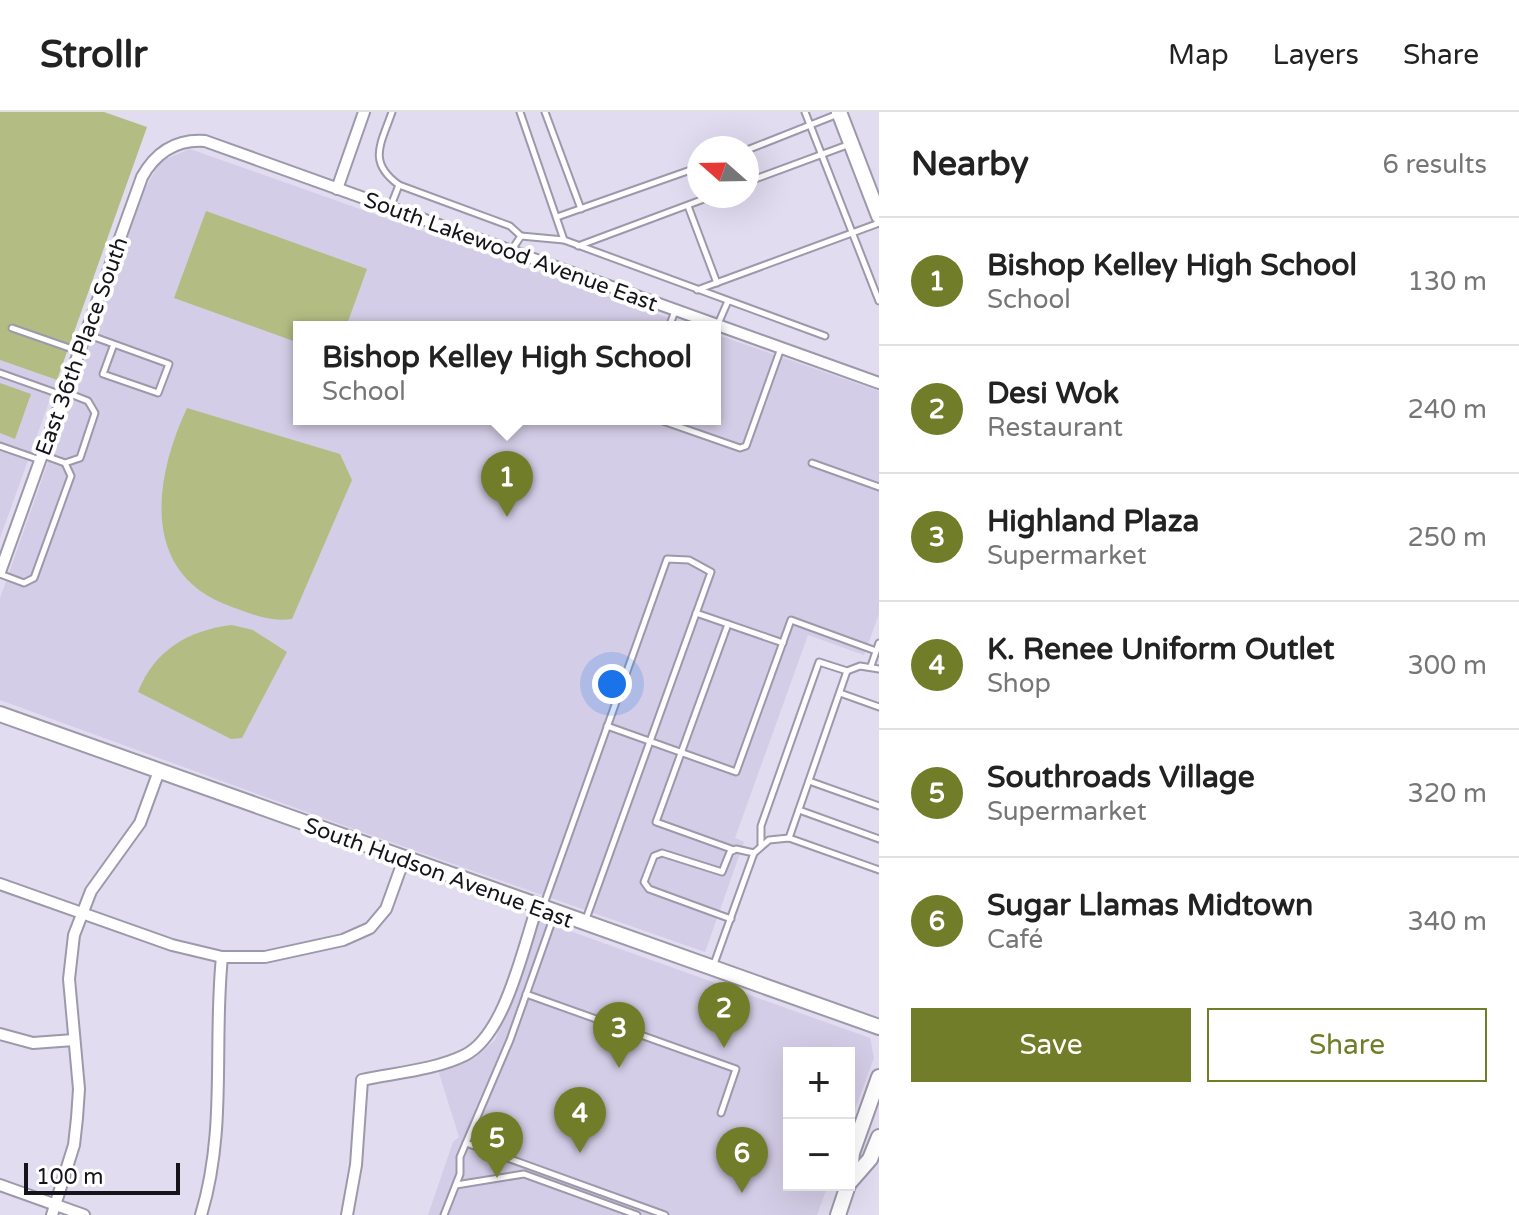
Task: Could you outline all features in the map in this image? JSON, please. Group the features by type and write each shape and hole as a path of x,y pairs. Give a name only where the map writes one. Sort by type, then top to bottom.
{"street":[{"path":"337,189 364,112"},
{"path":"839,113 879,216"},
{"name":"South Lakewood Avenue East","path":"188,140 205,141 706,321"},
{"name":"East 36th Place South","path":"0,573 142,177 164,150 188,140"},
{"name":"South Lakewood Avenue East","path":"721,326 879,383"},
{"name":"South Hudson Avenue East","path":"0,714 879,1027"},
{"path":"54,1210 76,1132 79,1089 70,953 81,913 103,872 140,823 159,771"},
{"path":"0,884 172,945 222,957 286,953 358,935 379,920 386,909 404,859"},
{"path":"347,1215 356,1165 362,1080 451,1060 465,1055 489,1036 544,910"},
{"path":"201,1215 211,1176 219,1114 216,1021 222,957"},
{"path":"0,1034 33,1043 74,1040"},
{"path":"855,1145 879,1077"},
{"path":"855,1176 870,1159 879,1138"},
{"path":"0,1185 54,1210 84,1215"},
{"path":"838,1215 846,1191"}],"lane":[{"path":"392,112 378,153 379,164 386,175 399,185 510,226 521,236 564,240 825,336"},
{"path":"520,112 564,240"},
{"path":"545,112 581,209"},
{"path":"805,112 879,301"},
{"path":"759,145 839,113"},
{"path":"759,177 851,144"},
{"path":"557,217 687,171"},
{"path":"390,208 399,185"},
{"path":"578,246 687,205"},
{"path":"689,208 717,283"},
{"path":"697,290 879,223"},
{"path":"511,251 521,236"},
{"path":"719,321 728,301"},
{"path":"671,321 675,310"},
{"path":"12,328 79,352"},
{"path":"85,334 114,344 169,364 158,393 103,374 114,344"},
{"path":"674,425 740,448 746,446 781,348"},
{"path":"0,373 88,401 95,413 80,458 65,463 0,446"},
{"path":"0,573 24,583 34,578 71,476 65,463"},
{"path":"812,463 879,487"},
{"path":"444,1215 466,1143 526,994 544,910 667,559 689,560 711,572 584,924"},
{"path":"696,613 783,643"},
{"path":"607,726 736,772 791,620 876,651"},
{"path":"728,624 656,822 734,850 754,853"},
{"path":"871,666 879,643"},
{"path":"761,845 761,826 819,662 847,671 871,666 879,669"},
{"path":"789,838 847,671"},
{"path":"840,693 879,707"},
{"path":"809,781 879,806"},
{"path":"799,810 879,839"},
{"path":"713,969 754,853 769,840 789,838 879,870"},
{"path":"731,919 649,889 644,882 654,856 662,853 722,872 734,850"},
{"path":"526,994 736,1069 721,1113"},
{"path":"466,1143 665,1215"},
{"path":"455,1185 524,1174 637,1215"}],"shaded area":[{"path":"190,149 677,321 293,321 293,425 721,425 721,336 879,391 879,614 864,655 808,635 735,838 744,842 705,952 345,826 0,700 0,598 145,188 161,161"},
{"path":"0,360 57,380 0,538"},
{"path":"539,920 870,1038 874,1058 855,1110 855,1047 783,1047 783,1191 826,1191 817,1215 428,1215 453,1142 459,1137 438,1070 475,1058 495,1040"}],"green space":[{"path":"0,112 104,112 147,127 57,380 0,360"},
{"path":"206,211 367,269 348,321 293,321 293,341 174,298"},
{"path":"0,383 31,394 15,439 0,433"},
{"path":"187,408 340,454 352,480 292,619 276,620 255,615 202,592 181,573 168,549 162,523 162,495 175,436"},
{"path":"232,625 253,630 287,652 242,738 231,739 138,692 153,665 175,645 201,632"}],"place":[{"name":"Bishop Kelley High School","path":"507,517"},
{"name":"Desi Wok","path":"724,1048"},
{"name":"Highland Plaza","path":"619,1068"},
{"name":"K. Renee Uniform Outlet","path":"580,1153"},
{"name":"Southroads Village","path":"497,1178"},
{"name":"Sugar Llamas Midtown","path":"742,1193"}]}
